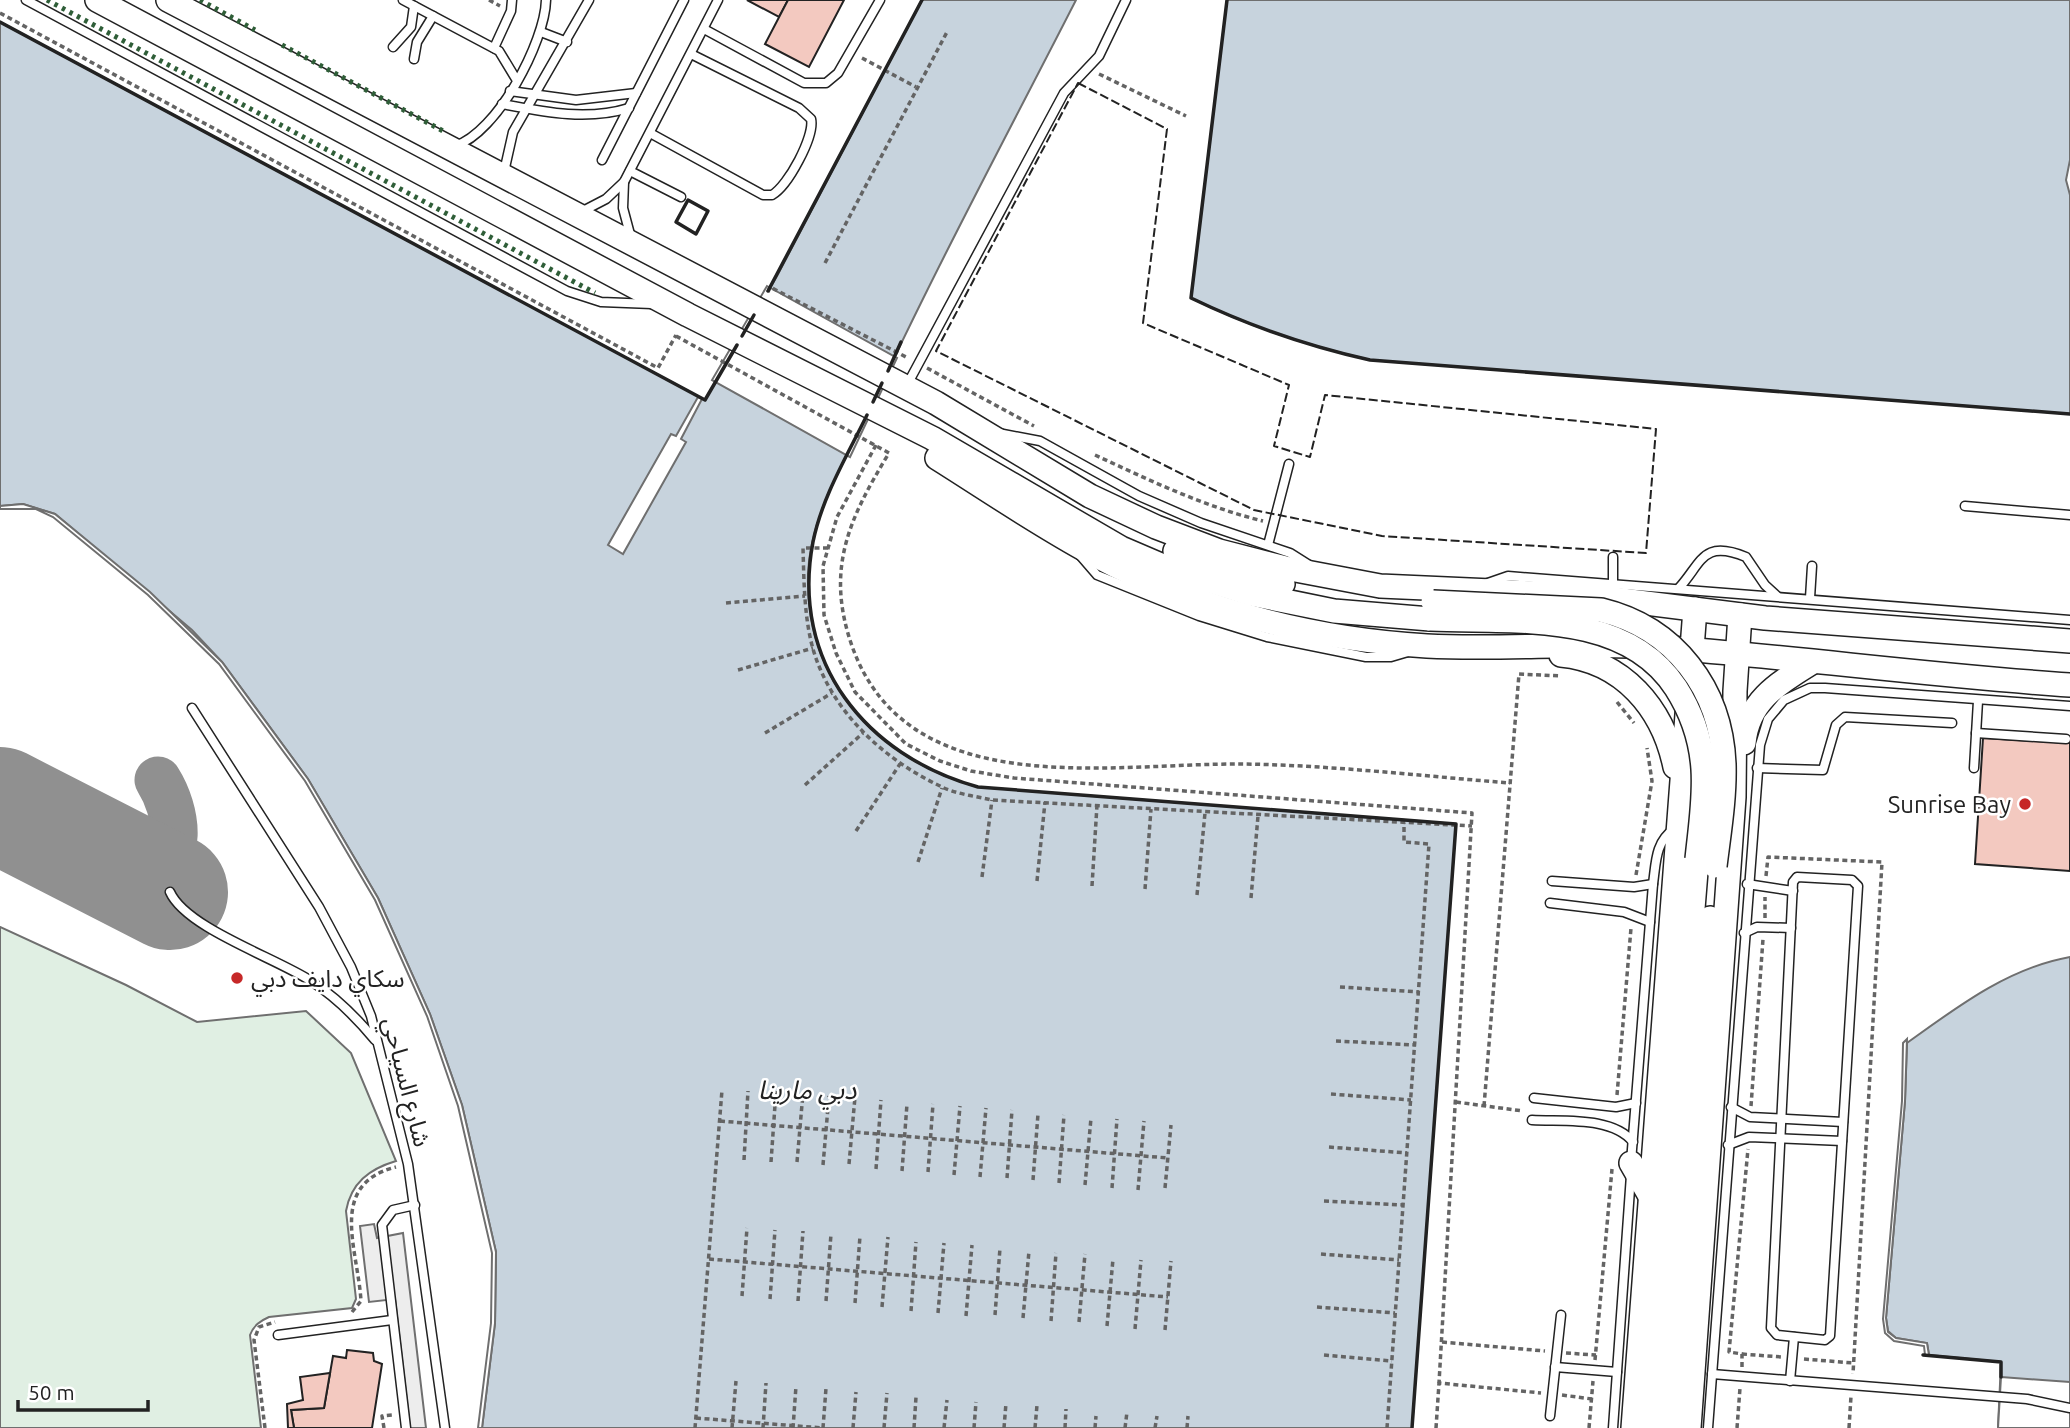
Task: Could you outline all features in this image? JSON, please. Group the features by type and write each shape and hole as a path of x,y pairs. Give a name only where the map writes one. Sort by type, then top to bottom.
{"street":[{"path":"97,0 665,303 932,438 1079,527 1163,566 1251,594 1296,605 1370,616 1432,611"},
{"path":"168,0 896,383 988,433 1090,496 1156,527 1241,557 1380,586 1591,595 1740,615 2070,641"},
{"path":"896,383 909,403 1054,493 1158,545 1228,570 1297,587 1432,611 1577,628 1625,642 1651,659 1676,687 1696,730 1703,777 1706,863 1672,1428"},
{"path":"873,410 892,430 1074,544 1174,591 1252,618 1344,637 1423,645 1485,649 1630,646 2070,685"},
{"path":"1633,1428 1679,785 1695,608"},
{"path":"1689,1428 1734,797 1740,615"},
{"path":"1535,646 1603,665 1633,686 1658,718 1668,738 1679,785"},
{"path":"1734,797 1742,780 1745,736 1753,710 1768,691 1813,662"},
{"path":"1651,1428 1706,863"},
{"path":"1718,1033 1734,1061"},
{"path":"1632,1153 1650,1196"}],"lane":[{"path":"26,0 568,291 620,305 665,303"},
{"path":"403,0 494,48 503,55 516,79"},
{"path":"494,48 513,0"},
{"path":"445,147 469,141 479,134 502,104 541,32 546,0"},
{"path":"503,178 509,143 589,0"},
{"path":"602,160 684,0"},
{"path":"575,214 596,206 624,182 719,0"},
{"path":"704,29 811,85 833,79 880,0"},
{"path":"896,383 919,364 1059,101 1075,79 1088,69 1098,56 1126,0"},
{"path":"393,47 411,27 414,6"},
{"path":"414,59 421,34 433,16"},
{"path":"541,32 567,42"},
{"path":"650,133 763,195 780,190 792,171 811,134 812,126 806,112 691,54"},
{"path":"510,91 576,100 636,93"},
{"path":"502,104 594,115 629,108"},
{"path":"630,171 681,197"},
{"path":"624,182 624,208 634,244"},
{"path":"988,433 1015,434 1040,441 1149,500 1298,556 1318,575"},
{"path":"1268,545 1289,464"},
{"path":"1965,506 2070,515"},
{"path":"1679,588 1700,558 1713,552 1746,557 1765,585 1777,596"},
{"path":"1613,557 1613,584"},
{"path":"1810,598 1812,566"},
{"path":"1475,591 1487,581 1501,576 2070,620"},
{"path":"1708,1428 1747,884 1760,745 1768,719 1784,700 1804,690 1825,688 2070,706"},
{"path":"1974,768 1978,701"},
{"name":"شارع السياحي","path":"192,708 319,907 362,992 408,1164 445,1428"},
{"path":"1758,768 1823,770 1836,725 1845,717 1952,723"},
{"path":"1976,733 2066,739"},
{"path":"1613,1428 1653,884 1661,842 1676,827"},
{"path":"1797,877 1852,880 1857,884 1830,1336 1825,1340 1774,1334 1770,1328 1793,891 1797,877"},
{"path":"1552,881 1634,887 1653,884"},
{"path":"1747,884 1793,891"},
{"path":"170,892 186,914 294,971 336,999 377,1042"},
{"path":"1550,904 1624,912 1650,922"},
{"path":"1744,933 1757,927 1791,928"},
{"path":"1534,1098 1616,1107 1636,1103"},
{"path":"1731,1107 1750,1117 1843,1122"},
{"path":"1533,1116 1609,1127 1622,1132 1632,1153"},
{"path":"1728,1145 1749,1137 1842,1141"},
{"path":"406,1428 382,1225 393,1210 415,1205"},
{"path":"1550,1416 1561,1315"},
{"path":"278,1335 392,1320"},
{"path":"1790,1381 1794,1337"},
{"path":"1555,1367 1617,1372"},
{"path":"1712,1374 2028,1399 2070,1408"}],"path":[{"path":"0,13 658,369 688,315"},
{"path":"825,263 947,32"},
{"path":"850,52 917,88"},
{"path":"1088,69 1186,116"},
{"path":"760,311 770,287 1040,429"},
{"path":"676,336 889,453 859,503 845,540 839,574 843,621 856,659 874,692 907,726 942,747 981,758 1087,769 1241,764 1510,783"},
{"path":"876,445 837,517 823,566 824,615 836,653 855,692 906,744 940,761 971,771 1014,778 1472,813 1436,1428"},
{"path":"1084,451 1237,515 1274,523"},
{"path":"828,548 803,548 805,596 813,648 832,692 863,733 900,764 942,788 992,800 1472,827"},
{"path":"726,603 805,596"},
{"path":"738,670 813,648"},
{"path":"1484,1106 1519,674 1565,677"},
{"path":"765,733 832,692"},
{"path":"1610,695 1638,729"},
{"path":"805,785 863,733"},
{"path":"1634,887 1652,781 1645,743"},
{"path":"856,831 900,764"},
{"path":"918,862 942,788"},
{"path":"982,877 992,800"},
{"path":"1038,881 1045,802"},
{"path":"1092,886 1097,805"},
{"path":"1144,889 1151,809"},
{"path":"1197,895 1205,813"},
{"path":"1251,898 1258,816"},
{"path":"1387,1428 1429,844 1404,842 1404,823"},
{"path":"1340,987 1419,992"},
{"path":"1336,1041 1416,1045"},
{"path":"695,1428 722,1090"},
{"path":"744,1160 748,1091"},
{"path":"771,1162 776,1091"},
{"path":"797,1162 803,1093"},
{"path":"1331,1094 1411,1100"},
{"path":"823,1165 829,1096"},
{"path":"849,1164 855,1097"},
{"path":"876,1169 881,1100"},
{"path":"1456,1102 1533,1116"},
{"path":"902,1171 907,1104"},
{"path":"928,1172 933,1104"},
{"path":"954,1174 961,1106"},
{"path":"980,1177 986,1108"},
{"path":"1007,1178 1012,1110"},
{"path":"1033,1180 1038,1114"},
{"path":"1059,1183 1065,1115"},
{"path":"1085,1185 1091,1118"},
{"path":"1112,1188 1117,1119"},
{"path":"719,1121 1168,1158"},
{"path":"1138,1190 1143,1121"},
{"path":"1165,1188 1171,1125"},
{"path":"1329,1147 1406,1153"},
{"path":"347,1314 356,1310 361,1301 351,1218 354,1196 367,1178 376,1172 408,1164"},
{"path":"1324,1201 1403,1205"},
{"path":"742,1296 747,1228"},
{"path":"770,1299 775,1230"},
{"path":"798,1301 803,1231"},
{"path":"826,1301 831,1234"},
{"path":"855,1303 860,1236"},
{"path":"882,1307 888,1237"},
{"path":"911,1311 916,1242"},
{"path":"938,1313 944,1243"},
{"path":"966,1316 972,1245"},
{"path":"995,1315 1000,1248"},
{"path":"1023,1318 1029,1251"},
{"path":"1051,1321 1056,1253"},
{"path":"1079,1322 1085,1254"},
{"path":"1321,1254 1399,1260"},
{"path":"709,1259 1168,1297"},
{"path":"1107,1326 1113,1259"},
{"path":"1135,1329 1141,1261"},
{"path":"1165,1330 1171,1261"},
{"path":"1317,1307 1395,1312"},
{"path":"265,1428 255,1333 265,1324 284,1321"},
{"path":"1442,1342 1596,1355"},
{"path":"1324,1355 1392,1362"},
{"path":"732,1428 736,1381"},
{"path":"763,1426 766,1383"},
{"path":"1439,1383 1592,1399 1589,1428"},
{"path":"793,1427 796,1386"},
{"path":"696,1418 763,1426 823,1428 826,1388"},
{"path":"853,1428 856,1392"},
{"path":"884,1428 887,1393"},
{"path":"914,1428 916,1397"},
{"path":"944,1428 947,1399"},
{"path":"974,1428 976,1402"},
{"path":"1004,1428 1006,1403"},
{"path":"1035,1428 1037,1405"},
{"path":"1065,1428 1066,1409"},
{"path":"384,1428 382,1416 404,1412"},
{"path":"1125,1428 1127,1412"},
{"path":"1095,1428 1096,1416"},
{"path":"1156,1428 1157,1416"},
{"path":"1187,1428 1188,1416"}],"green space":[{"path":"0,927 126,985 197,1022 306,1011 351,1053 396,1161 377,1168 363,1178 348,1201 346,1211 356,1299 352,1308 269,1317 258,1324 250,1335 261,1428 0,1428"}],"shaded area":[{"path":"374,1224 377,1238 403,1233 426,1428 410,1428 395,1299 369,1302 360,1226"}],"water":[{"name":"دبي مارينا","path":"922,0 1076,0 920,304 822,509 810,552 808,574 810,613 819,649 834,682 854,711 879,736 909,758 942,775 978,787 1456,824 1412,1428 482,1428 495,1323 496,1252 462,1105 430,1014 378,898 308,779 222,662 192,630 55,514 23,504 0,506 0,22 705,400 777,276"},
{"path":"1227,0 2070,0 2070,160 2066,180 2070,195 2070,414 1370,360 1279,334 1191,298"},
{"path":"2070,957 2070,1428 1998,1428 2001,1362 1929,1355 1927,1343 1896,1338 1888,1331 1886,1318 1905,1101 1907,1043 1964,1003 2004,980 2047,962"}],"pier":[{"path":"767,286 897,358 850,457 712,380"},
{"path":"698,397 702,399 681,439 686,442 623,554 608,545 671,434 676,436"},
{"path":"23,504 55,514 150,592 222,662 308,779 378,898 430,1014 462,1105 496,1252 495,1323 482,1428 478,1428 491,1323 492,1253 458,1106 427,1016 375,900 305,781 219,664 148,595 53,517 36,509 0,509 0,506"},
{"path":"1907,1039 1905,1101 1886,1318 1888,1332 1896,1338 1927,1343 1929,1355 1925,1355 1924,1346 1894,1341 1885,1333 1883,1319 1902,1101 1903,1043"},
{"path":"2001,1377 2070,1382 2070,1428 1998,1428"}],"building":[{"path":"747,0 788,0 779,17"},
{"path":"788,0 844,0 809,67 765,44"},
{"name":"Sunrise Bay","path":"1983,738 2070,743 2070,871 1975,864"},
{"path":"347,1350 373,1353 374,1361 382,1364 372,1428 294,1428 291,1410 324,1408 333,1356 346,1358"},
{"path":"330,1373 324,1408 291,1410 294,1428 288,1428 287,1404 303,1400 300,1377"}],"taxiway":[{"path":"143,876 157,870 167,861 172,849 174,835 170,806 158,780"},
{"path":"64,837 111,836 128,839 153,853 160,868 158,876 153,885 138,887 98,855"}],"runway":[{"path":"0,805 170,892"}],"hedge":[{"path":"47,0 595,293"},
{"path":"200,0 255,30"},
{"path":"282,45 445,132"}],"fence":[{"path":"1078,83 1167,129 1143,323 1289,385 1274,446 1310,457 1325,395 1656,429 1646,553 1382,536 1254,510 936,351 1078,83"}],"wall":[{"path":"768,291 922,0"},
{"path":"1227,0 1191,298 1279,334 1370,360 2070,414"},
{"path":"0,22 705,400 737,345"},
{"path":"688,200 708,211 696,234 676,222 688,200"},
{"path":"742,336 754,315"},
{"path":"888,371 901,342"},
{"path":"873,402 882,383"},
{"path":"867,415 836,477 817,525 809,586 813,627 826,664 845,698 871,727 902,753 938,772 978,787 1456,824 1412,1428"},
{"path":"1923,1355 2001,1362 2001,1377"}],"place":[{"name":"Sunrise Bay","path":"2025,804"},
{"name":"سكاي دايف دبي","path":"237,978"}]}
